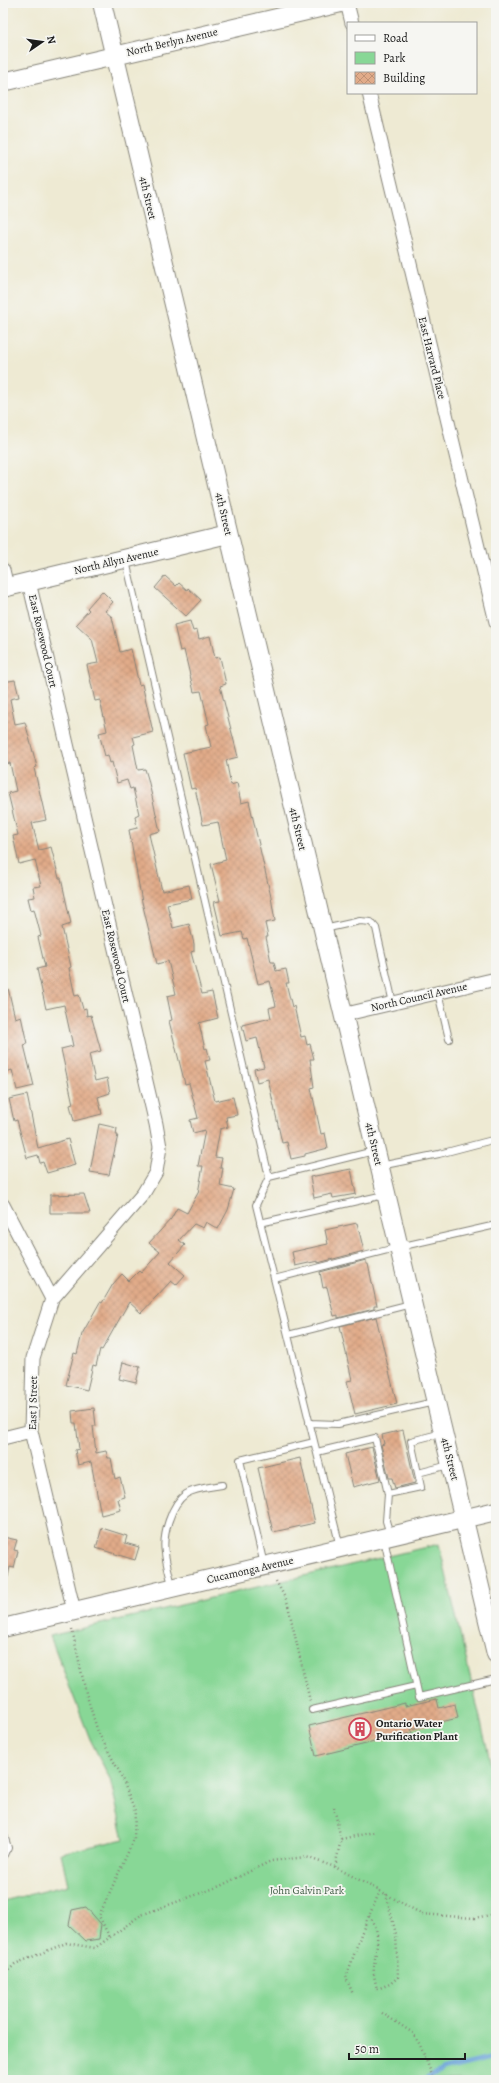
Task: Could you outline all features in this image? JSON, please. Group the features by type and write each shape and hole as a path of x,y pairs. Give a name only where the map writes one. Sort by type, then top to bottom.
{"main road":[{"name":"4th Street","path":"102,3 342,1015 443,1433 464,1519 492,1616 496,1654"},
{"name":"North Berlyn Avenue","path":"3,82 341,3"},
{"name":"North Allyn Avenue","path":"4,581 29,582 228,534"},
{"name":"Cucamonga Avenue","path":"3,1628 73,1620 172,1588 496,1511"}],"street":[{"path":"347,3 352,22"},
{"name":"East Harvard Place","path":"368,94 496,622"},
{"name":"East Rosewood Court","path":"29,582 160,1147 156,1172 143,1194 52,1298"},
{"name":"North Council Avenue","path":"342,1015 496,979"},
{"path":"3,1205 52,1298"},
{"name":"East J Street","path":"52,1298 33,1358 31,1431 73,1620"},
{"path":"3,1438 31,1431"}],"lane":[{"path":"125,559 269,1177 256,1205 340,1548"},
{"path":"322,929 360,921 371,922 376,928 393,1003"},
{"path":"438,993 449,1039"},
{"path":"269,1177 377,1159 439,1154 496,1139"},
{"path":"260,1223 386,1195"},
{"path":"274,1279 399,1247 496,1225"},
{"path":"288,1336 412,1303"},
{"path":"309,1423 338,1424 436,1402"},
{"path":"388,1494 421,1487 411,1441 443,1433"},
{"path":"317,1452 375,1438 388,1494 386,1521 387,1537 419,1698 496,1679"},
{"path":"265,1566 240,1460 314,1442"},
{"path":"418,1473 451,1464"},
{"path":"172,1588 164,1552 167,1527 171,1513 178,1501 186,1494 222,1485"},
{"path":"312,1710 416,1686"},
{"path":"3,1832 8,1848 3,1856"}],"path":[{"path":"276,1581 287,1601 312,1710"},
{"path":"73,1620 86,1693 98,1732 120,1773 135,1811 134,1839 99,1916 110,1938"},
{"path":"334,1807 341,1839 335,1867"},
{"path":"341,1839 374,1832"},
{"path":"3,1976 14,1964 66,1943 95,1948 141,1915 220,1886 271,1861 306,1857 335,1867 422,1914 474,1918 496,1914"},
{"path":"353,1994 346,1978 380,1891"},
{"path":"369,1916 376,1931 379,1944 374,1969 377,1990 390,1984 398,1977 396,1934 386,1894"},
{"path":"382,2012 413,2033 420,2045 434,2080"}],"green space":[{"name":"John Galvin Park","path":"439,1544 496,1786 496,2080 3,2080 3,1901 68,1885 61,1853 124,1839 110,1779 90,1739 50,1636"}],"building":[{"path":"165,576 176,586 179,583 187,590 188,588 201,600 186,616 155,588"},
{"path":"102,591 113,602 105,611 112,617 120,652 131,649 139,685 142,684 153,732 133,737 135,744 133,745 138,770 145,769 160,831 149,834 162,891 189,885 192,899 167,904 173,928 189,924 194,944 194,951 191,952 202,994 212,992 218,1018 199,1023 205,1049 207,1048 210,1060 205,1061 215,1101 233,1097 237,1115 226,1117 228,1127 220,1129 215,1157 222,1158 220,1168 223,1168 220,1186 234,1189 228,1210 218,1229 206,1222 203,1228 194,1224 179,1240 185,1245 170,1262 185,1275 176,1285 171,1281 141,1313 129,1302 102,1350 100,1349 96,1366 93,1365 87,1390 66,1385 74,1353 77,1354 82,1334 100,1302 102,1303 113,1284 122,1274 129,1281 139,1271 141,1273 160,1252 149,1243 171,1219 177,1208 187,1213 198,1193 203,1166 198,1166 205,1130 193,1133 190,1120 198,1118 189,1083 185,1084 169,1021 172,1020 167,996 176,994 168,961 157,964 142,902 129,830 137,828 135,816 139,814 133,788 130,789 127,780 117,783 112,762 110,763 108,755 105,756 99,733 107,731 100,700 95,701 87,665 98,663 92,639 76,624 89,610 87,608"},
{"path":"190,621 193,631 197,630 199,639 210,636 215,658 220,657 226,684 220,686 238,757 226,760 231,785 237,783 241,803 249,801 271,897 275,921 265,923 271,962 274,962 276,971 286,969 289,983 286,983 292,1007 294,1006 301,1037 305,1036 307,1045 310,1044 314,1059 310,1059 314,1087 311,1088 321,1134 325,1133 328,1148 291,1159 287,1142 282,1143 268,1079 257,1082 254,1069 264,1067 257,1038 246,1041 242,1025 271,1018 269,1008 276,1006 270,981 258,984 247,938 244,939 242,932 222,936 214,902 220,901 211,864 226,860 218,822 203,825 195,788 191,789 183,753 211,747 206,725 209,724 201,691 194,692 184,650 180,651 174,625"},
{"path":"15,680 19,697 10,699 15,724 25,722 37,767 34,768 46,820 32,823 39,850 51,847 59,878 61,878 71,924 62,927 71,967 69,968 75,996 79,995 83,1009 86,1008 87,1016 91,1015 101,1051 89,1054 95,1081 107,1078 110,1093 98,1097 102,1114 74,1121 70,1105 73,1104 61,1049 73,1046 64,1005 46,1009 37,969 45,967 38,937 41,936 34,909 31,910 28,898 35,897 33,887 41,886 35,860 19,864 13,836 18,835 8,793 16,791 10,763 5,764 3,756 3,682"},
{"path":"8,988 15,1018 21,1016 27,1044 24,1045 34,1086 17,1090 12,1070 3,1073 3,1057 7,1056 3,1037 3,989"},
{"path":"27,1095 38,1148 68,1139 75,1165 47,1173 43,1162 40,1163 38,1155 27,1158 17,1120 14,1121 9,1099"},
{"path":"99,1124 117,1128 116,1135 118,1135 109,1175 90,1172"},
{"path":"351,1169 356,1194 333,1198 332,1194 314,1198 310,1177"},
{"path":"84,1194 90,1213 50,1213 50,1195"},
{"path":"357,1223 364,1251 318,1263 318,1261 295,1266 292,1252 328,1244 325,1230"},
{"path":"366,1260 377,1306 374,1306 374,1309 338,1318 338,1315 334,1316 327,1287 323,1288 320,1272"},
{"path":"376,1317 397,1404 355,1414 347,1381 352,1380 340,1326"},
{"path":"123,1362 140,1367 136,1383 119,1379"},
{"path":"94,1408 96,1426 93,1426 96,1453 106,1451 108,1458 111,1458 115,1479 120,1477 125,1497 118,1499 121,1510 101,1515 91,1462 78,1465 75,1450 79,1449 76,1423 73,1423 72,1411"},
{"path":"403,1430 415,1483 395,1488 392,1478 389,1478 381,1445 384,1444 382,1435"},
{"path":"372,1447 380,1480 353,1487 345,1454"},
{"path":"300,1458 315,1523 273,1532 258,1468"},
{"path":"102,1528 127,1536 125,1543 139,1547 135,1560 96,1548"},
{"path":"3,1537 17,1540 14,1550 18,1551 14,1568 10,1567 8,1577 3,1577"},
{"name":"Ontario Water Purification Plant","path":"437,1699 439,1708 455,1704 458,1718 411,1729 412,1733 316,1756 309,1726 405,1703 405,1706"},
{"path":"86,1907 101,1924 99,1939 86,1941 69,1925 72,1910"}],"waterway":[{"path":"425,2080 443,2070 496,2057"}],"place":[{"name":"Ontario Water Purification Plant","path":"360,1729"}]}
